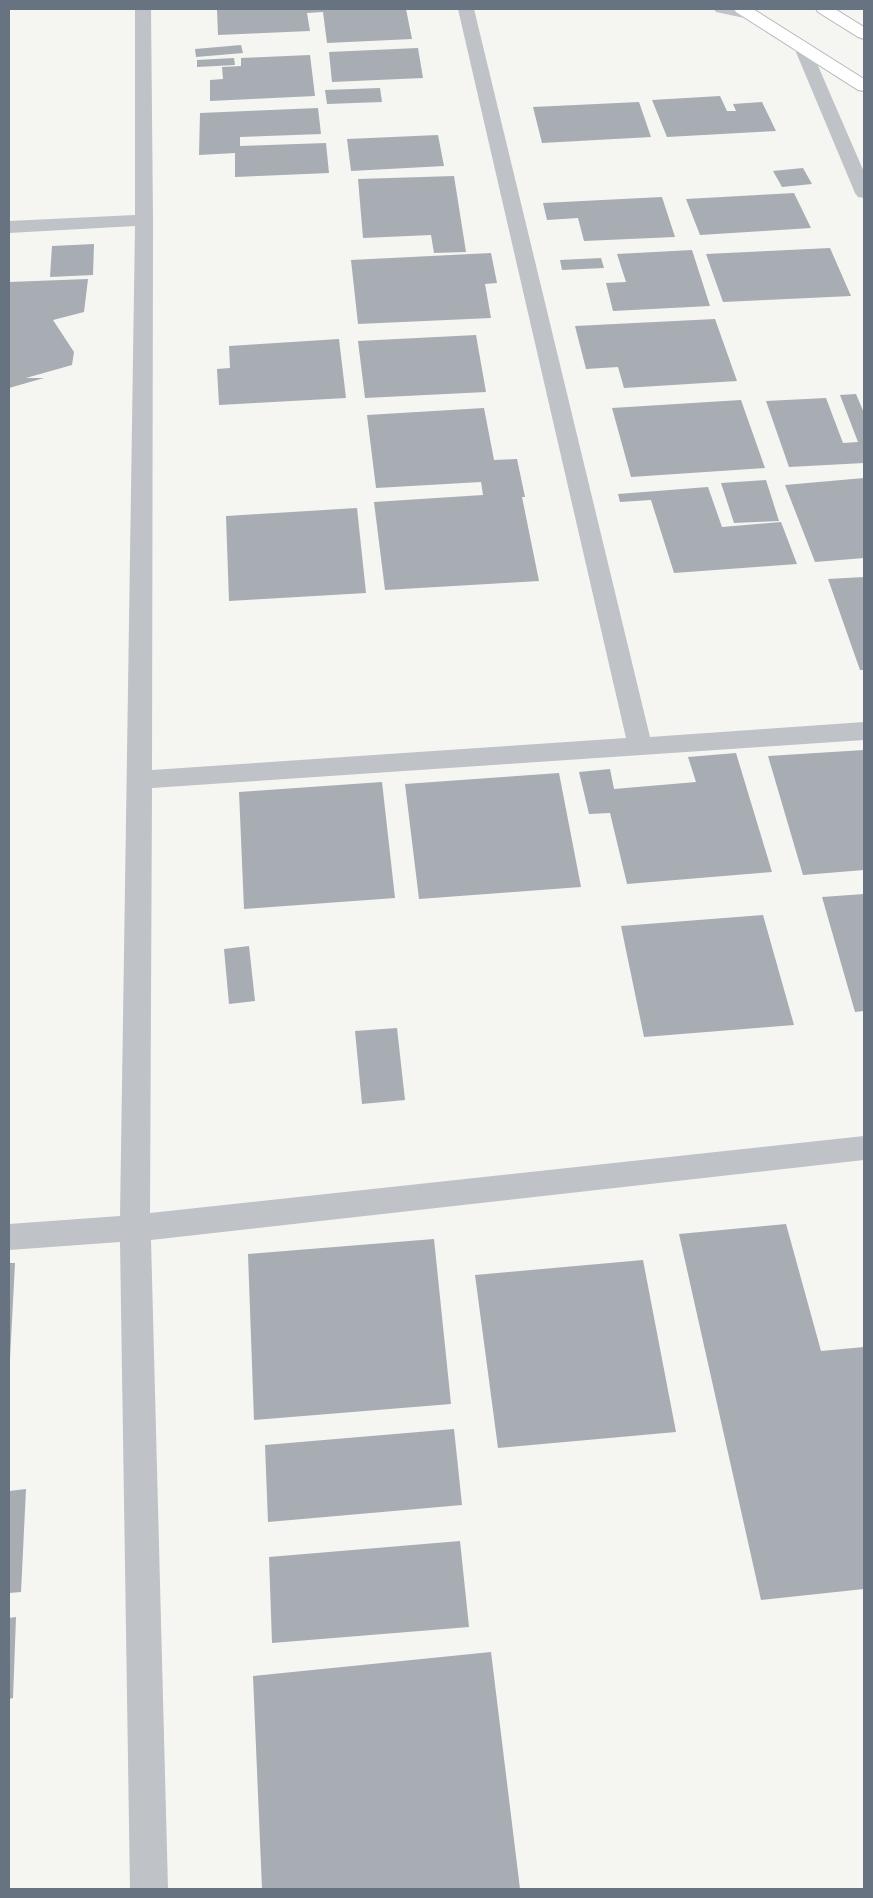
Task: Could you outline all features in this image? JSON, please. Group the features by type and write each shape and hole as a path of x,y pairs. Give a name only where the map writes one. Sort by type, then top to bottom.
{"main road":[{"path":"824,9 864,34"},
{"path":"748,12 864,86"}],"street":[{"path":"144,9 144,220 135,1228 149,1889"},
{"path":"466,9 640,746"},
{"path":"722,9 748,12"},
{"path":"801,45 864,193"},
{"path":"9,227 144,220"},
{"path":"138,780 864,731"},
{"path":"9,1237 135,1228 864,1148"}],"building":[{"path":"217,9 406,9 412,39 327,43 323,12 307,13 310,31 218,35"},
{"path":"241,45 243,53 196,57 195,49"},
{"path":"418,48 423,78 332,82 329,52"},
{"path":"310,55 315,96 210,101 210,80 223,79 222,67 241,66 241,58"},
{"path":"234,58 235,65 197,67 197,60"},
{"path":"380,88 382,102 327,104 325,90"},
{"path":"720,96 727,111 736,111 733,104 762,102 776,131 667,137 652,100"},
{"path":"639,102 651,137 542,143 533,107"},
{"path":"318,108 321,134 240,137 240,146 326,143 329,173 235,177 235,153 199,155 200,113"},
{"path":"438,135 444,166 351,171 347,139"},
{"path":"803,168 812,184 782,187 773,171"},
{"path":"454,176 466,252 434,253 431,235 363,238 358,179"},
{"path":"794,193 811,228 700,235 686,199"},
{"path":"662,197 675,237 584,241 578,218 547,220 543,203"},
{"path":"94,244 93,275 50,277 52,246"},
{"path":"830,248 851,296 723,302 706,254"},
{"path":"692,250 710,306 613,311 606,283 626,282 617,254"},
{"path":"491,253 497,283 485,284 491,318 358,324 351,260"},
{"path":"601,258 604,268 562,270 560,260"},
{"path":"88,279 84,312 53,320 74,352 72,365 26,378 44,378 9,388 9,282"},
{"path":"715,319 737,381 624,388 618,367 586,369 575,326"},
{"path":"476,335 486,392 365,398 358,341"},
{"path":"339,339 346,398 219,405 217,369 230,368 229,346"},
{"path":"856,394 864,413 864,463 789,467 766,401 826,398 843,443 858,442 840,395"},
{"path":"741,400 765,468 631,477 612,408"},
{"path":"484,408 494,460 517,459 525,497 522,497 539,581 385,590 374,502 483,495 481,482 376,488 367,415"},
{"path":"864,478 864,558 815,562 785,485"},
{"path":"766,480 779,521 734,523 721,483"},
{"path":"708,487 722,527 781,522 797,564 674,573 651,500 620,502 618,494"},
{"path":"357,508 366,593 229,601 226,516"},
{"path":"864,577 864,670 860,670 828,579"},
{"path":"864,750 864,870 803,875 768,756"},
{"path":"736,753 772,872 627,884 610,813 589,814 579,772 610,769 614,789 696,782 688,757"},
{"path":"559,773 581,887 419,899 405,784"},
{"path":"382,782 395,898 244,909 239,792"},
{"path":"864,894 864,1011 855,1012 822,897"},
{"path":"763,915 794,1025 644,1037 621,926"},
{"path":"249,946 255,1001 229,1004 224,949"},
{"path":"397,1028 405,1100 362,1104 355,1031"},
{"path":"786,1224 821,1351 864,1347 864,1589 761,1600 679,1234"},
{"path":"434,1239 451,1404 254,1420 248,1254"},
{"path":"643,1260 676,1432 498,1448 475,1275"},
{"path":"9,1263 15,1263 10,1359 9,1359"},
{"path":"454,1429 462,1505 268,1522 265,1445"},
{"path":"26,1489 21,1592 9,1593 9,1491"},
{"path":"460,1541 469,1627 272,1643 269,1557"},
{"path":"16,1617 13,1698 9,1699 9,1618"},
{"path":"491,1652 520,1889 262,1889 253,1676"}]}
